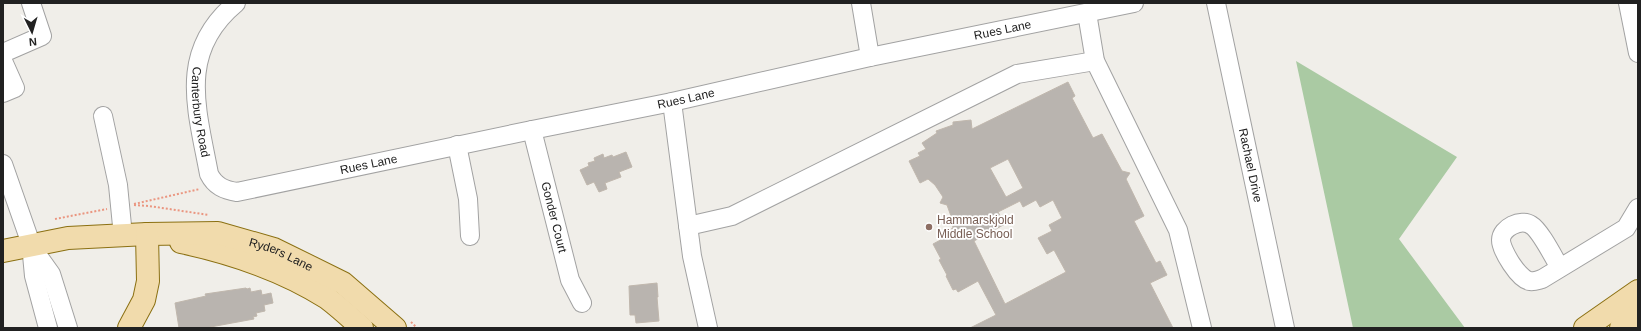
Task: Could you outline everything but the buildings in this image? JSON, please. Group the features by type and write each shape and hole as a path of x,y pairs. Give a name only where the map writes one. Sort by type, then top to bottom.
{"main road":[{"name":"Ryders Lane","path":"147,234 208,248 272,269 327,299 362,328"},
{"name":"Ryders Lane","path":"30,244 68,238 147,234 218,234 274,249 343,283 395,328"},
{"path":"129,328 144,300 148,281 147,234"},
{"path":"3,250 30,244"},
{"path":"1586,328 1638,291"},
{"path":"1621,328 1638,314"}],"street":[{"path":"3,53 42,36 31,3"},
{"name":"Canterbury Road","path":"236,3 215,25 204,44 197,66 195,88 197,111 209,174 212,182 227,190 237,192"},
{"path":"861,3 870,57"},
{"name":"Rues Lane","path":"237,192 458,145 672,102 870,57 1134,3"},
{"name":"Rachael Drive","path":"1216,3 1286,328"},
{"path":"1628,3 1638,53"},
{"path":"1086,13 1095,61 1178,230 1202,328"},
{"path":"3,60 15,88 3,93"},
{"path":"688,226 732,216 1017,74 1095,61"},
{"path":"672,102 692,256 708,328"},
{"path":"103,116 118,185 123,236"},
{"name":"Gonder Court","path":"532,130 570,280 582,303"},
{"path":"458,145 468,199 470,236"},
{"path":"3,164 30,244 34,276 48,328"},
{"path":"1560,268 1626,228 1638,208"},
{"path":"30,244 51,274 68,328"}],"green space":[{"path":"1296,61 1457,157 1399,239 1465,328 1353,328"}],"place":[{"name":"Hammarskjold Middle School","path":"929,227"}]}
